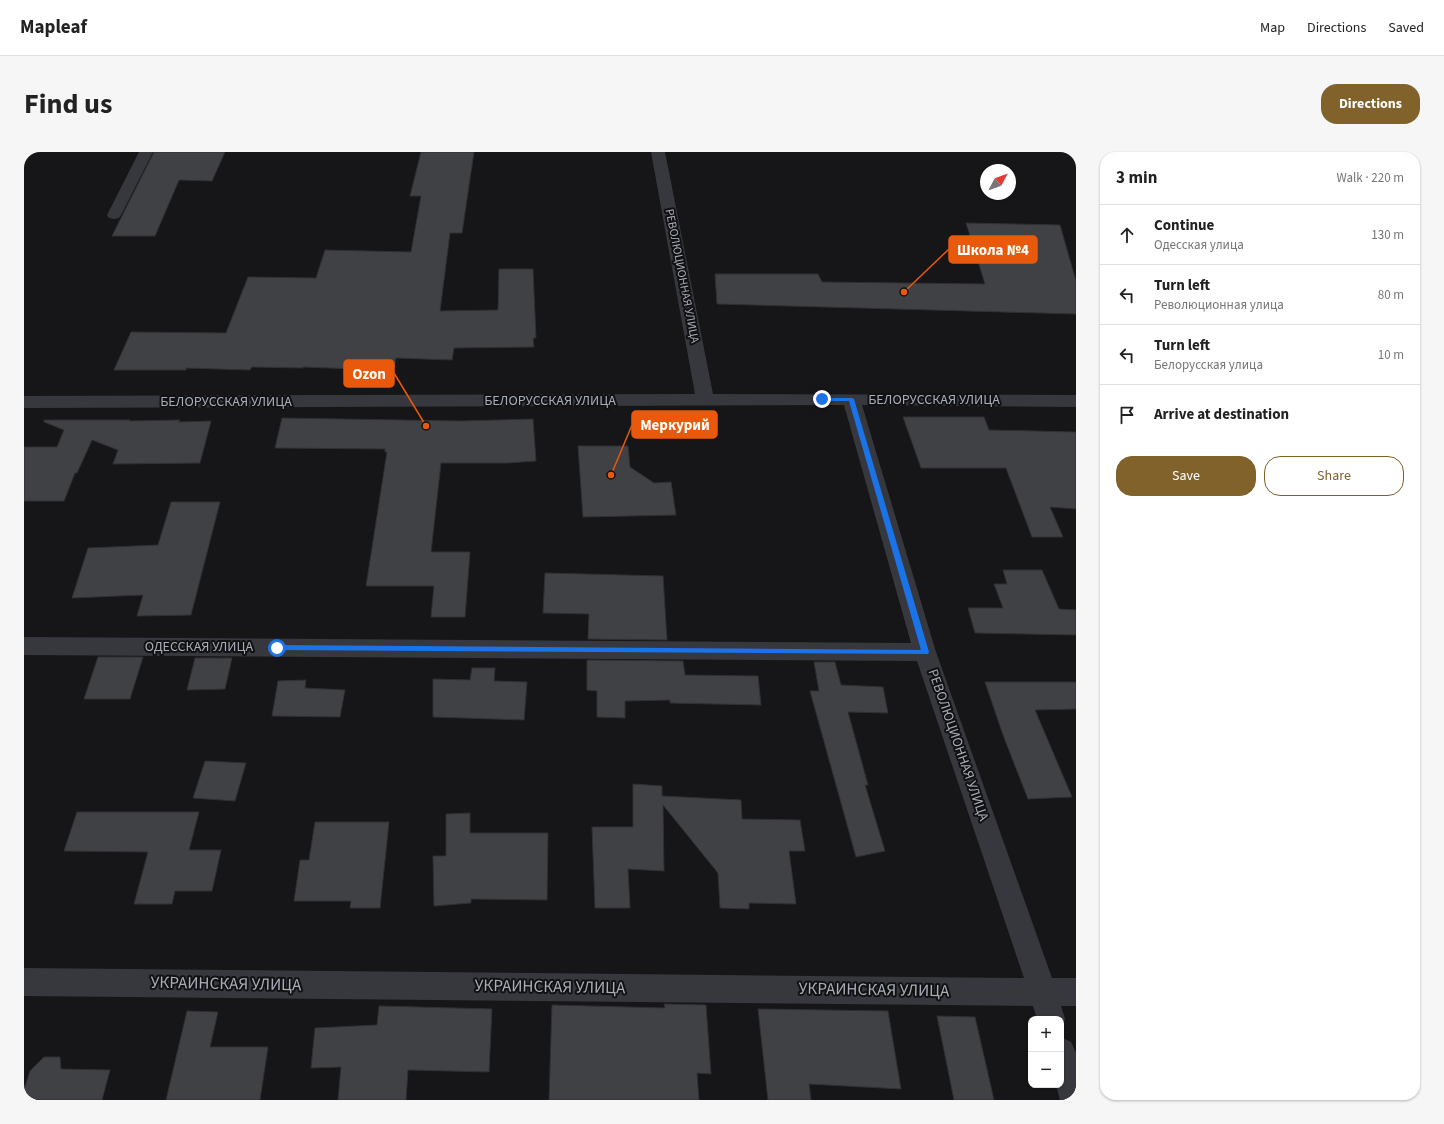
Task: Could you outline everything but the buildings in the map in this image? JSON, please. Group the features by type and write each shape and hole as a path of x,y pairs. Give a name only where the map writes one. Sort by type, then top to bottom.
{"street":[{"path":"114,215 146,152"},
{"name":"РЕВОЛЮЦИОННАЯ УЛИЦА","path":"658,152 705,400"},
{"name":"РЕВОЛЮЦИОННАЯ УЛИЦА","path":"852,399 926,652 1050,1016"},
{"name":"БЕЛОРУССКАЯ УЛИЦА","path":"24,402 852,399 1076,401"},
{"name":"ОДЕССКАЯ УЛИЦА","path":"24,646 926,652"},
{"name":"УКРАИНСКАЯ УЛИЦА","path":"24,982 1076,992"},
{"path":"1064,1062 1075,1100"}],"place":[{"name":"Школа №4","path":"904,292"},
{"name":"Ozon","path":"426,426"},
{"name":"Меркурий","path":"611,475"}],"route":[{"path":"277,648 926,652 852,399 822,399"}]}
